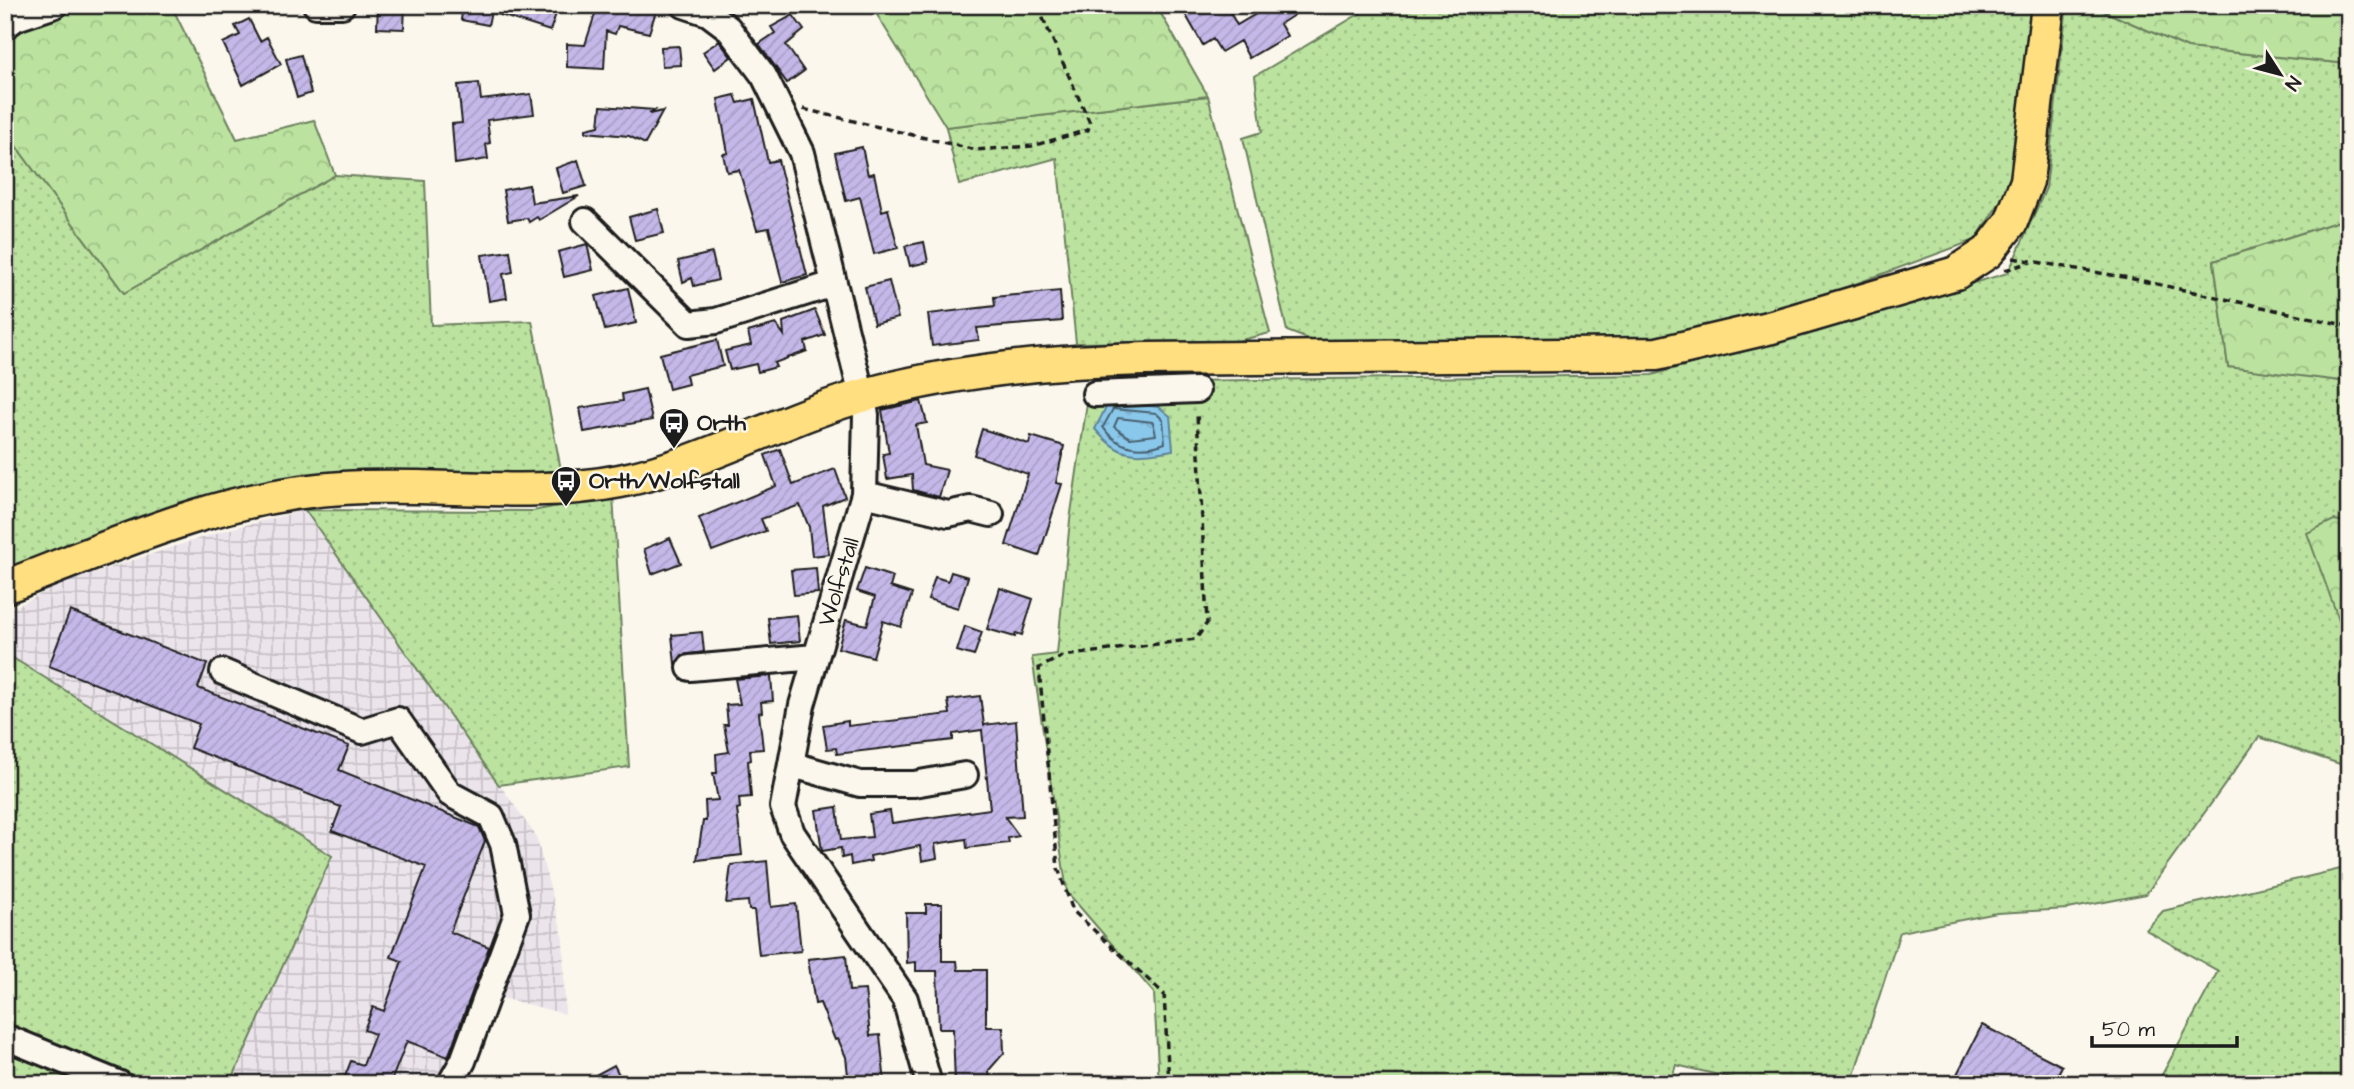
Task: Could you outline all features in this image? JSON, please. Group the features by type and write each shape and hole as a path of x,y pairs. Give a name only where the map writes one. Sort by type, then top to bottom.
{"main road":[{"path":"5,587 237,503 280,494 344,488 564,488 621,481 782,427 862,396 934,379 1008,368 1086,360 1657,354 1772,327 1956,273 1987,252 2011,222 2027,181 2048,5"}],"street":[{"path":"316,5 342,5"},
{"path":"684,5 708,13 727,28 764,76 802,153 862,396"},
{"path":"5,26 16,18 51,6"},
{"path":"585,221 689,324 716,321 833,284"},
{"path":"1096,394 1197,402 1199,358"},
{"name":"Wolfstall","path":"862,396 866,415 864,494 802,705 793,765 783,807 792,833 905,999 929,1084"},
{"path":"864,494 948,514 971,509 990,514"},
{"path":"690,668 815,657"},
{"path":"223,672 362,731 398,720 450,794 491,816 503,844 517,914 463,1061 450,1084"},
{"path":"793,765 860,784 915,784 965,775"},
{"path":"5,1037 120,1084"}],"path":[{"path":"781,111 800,108 976,150 1032,146 1088,130 1090,122 1037,5"},
{"path":"1987,252 2129,278 2349,326"},
{"path":"1169,1084 1164,993 1073,911 1058,868 1039,668 1063,656 1196,639 1207,623 1197,402"}],"shaded area":[{"path":"305,510 536,836 563,936 565,1014 494,996 458,1084 230,1084 331,856 5,653 5,612 63,583 222,531"}],"green space":[{"path":"5,5 176,5 172,7 237,139 314,120 335,175 124,293 5,131"},
{"path":"871,5 1156,5 1208,96 946,127"},
{"path":"1374,5 2031,5 2023,110 2012,184 1975,240 1814,299 1646,340 1321,344 1287,331 1243,138 1262,132 1255,76"},
{"path":"2067,5 2090,5 2188,48 2349,64 2349,218 2214,261 2228,366 2349,382 2349,523 2334,520 2340,623 2349,626 2349,767 2259,737 2146,894 2068,909 1997,913 1900,932 1851,1084 1757,1084 1676,1065 1670,1084 1159,1084 1154,993 1067,892 1032,657 1057,654 1070,520 1090,382 1652,375 2008,273 2046,188"},
{"path":"2090,5 2349,5 2349,64 2188,48"},
{"path":"1208,96 1270,333 1237,341 1076,343 1057,158 959,185 946,127"},
{"path":"5,131 124,293 335,175 425,181 431,325 532,321 562,475 277,482 5,574"},
{"path":"2349,218 2349,382 2228,367 2214,261"},
{"path":"613,495 629,767 499,785 305,510 533,511"},
{"path":"2334,520 2349,523 2349,626 2340,623 2307,533"},
{"path":"5,653 332,856 230,1084 153,1084 5,1026"},
{"path":"2349,867 2349,1084 2157,1084 2218,971 2146,930 2163,911"},
{"path":"5,1047 97,1084 5,1084"}],"water":[{"path":"1109,401 1159,407 1170,416 1173,450 1139,454 1121,451 1113,446 1095,429"}],"building":[{"path":"378,5 405,5 404,29 377,28"},
{"path":"463,5 559,5 550,31 491,12 488,25 461,20"},
{"path":"598,5 646,5 657,8 649,33 618,26 615,34 606,31 604,69 567,67 567,44 585,45"},
{"path":"1180,5 1226,5 1237,25 1271,5 1288,5 1294,15 1280,24 1287,36 1249,58 1240,41 1221,52 1213,39 1203,45"},
{"path":"793,15 804,30 786,45 804,71 787,83 759,44 775,33 771,27"},
{"path":"249,19 260,41 267,37 281,64 243,85 223,43 240,35 235,26"},
{"path":"719,41 731,57 715,69 703,52"},
{"path":"679,46 681,65 662,66 661,47"},
{"path":"301,55 311,93 297,98 286,59"},
{"path":"479,83 481,100 531,94 534,114 487,120 490,143 486,144 488,159 455,164 452,124 462,123 458,85"},
{"path":"735,95 738,103 754,99 768,162 778,160 807,275 782,282 769,228 757,230 739,170 727,172 723,154 728,153 718,99"},
{"path":"601,106 655,110 649,114 663,111 645,144 629,136 586,132 586,129 599,126"},
{"path":"862,147 868,175 874,173 882,211 888,209 898,248 874,254 860,197 846,201 835,153"},
{"path":"578,160 586,186 563,193 556,168"},
{"path":"529,185 532,203 579,196 539,220 537,217 529,222 527,218 508,221 503,190"},
{"path":"658,209 664,233 635,240 629,217"},
{"path":"924,242 928,262 910,266 905,246"},
{"path":"587,244 593,270 564,277 558,252"},
{"path":"510,251 513,272 503,274 507,298 489,301 482,255"},
{"path":"712,253 718,280 694,286 692,278 683,282 678,261"},
{"path":"889,281 898,318 874,324 865,287"},
{"path":"628,288 636,323 605,330 596,296"},
{"path":"1060,291 1062,321 977,328 979,340 932,346 928,314 995,306 994,297"},
{"path":"815,310 825,335 805,342 807,351 774,363 776,367 758,372 756,364 730,370 725,351 751,345 748,332 776,324 784,335 783,322"},
{"path":"717,340 723,366 686,375 688,384 669,389 660,354"},
{"path":"645,389 652,420 584,432 580,408 623,401 622,394"},
{"path":"921,401 927,423 916,425 923,465 947,470 939,497 913,490 912,475 887,479 883,454 889,453 882,410"},
{"path":"982,429 1029,444 1031,436 1064,446 1056,483 1062,484 1039,556 1006,545 1028,474 974,455"},
{"path":"780,449 793,485 835,469 845,497 823,506 829,554 812,556 809,527 800,505 761,519 766,531 712,551 699,518 776,486 765,455"},
{"path":"670,538 681,563 652,574 644,549"},
{"path":"816,568 818,593 794,595 791,570"},
{"path":"865,568 893,577 890,587 912,594 901,627 883,621 873,657 838,648 846,620 867,625 875,597 857,591"},
{"path":"951,572 968,577 958,608 928,599 935,577 948,581"},
{"path":"1000,588 1033,599 1022,635 1016,633 1015,637 987,629"},
{"path":"70,611 207,664 198,688 349,746 339,770 479,827 485,841 450,932 489,947 448,1057 407,1041 390,1084 342,1084 351,1061 363,1065 375,1034 364,1030 373,1007 384,1011 402,961 391,957 426,867 332,831 341,807 190,748 199,724 49,666"},
{"path":"797,615 800,641 771,644 768,618"},
{"path":"965,626 982,632 974,656 957,651"},
{"path":"702,632 704,652 682,655 675,664 672,635"},
{"path":"771,676 773,701 761,702 762,712 759,713 763,749 750,750 751,760 748,761 751,797 739,798 740,808 737,809 742,855 697,860 703,821 706,821 705,801 718,800 713,773 717,773 716,754 729,752 724,725 728,725 726,705 740,704 735,679"},
{"path":"980,696 984,725 1016,721 1023,816 1005,817 1019,836 1008,838 1009,843 967,848 966,839 935,844 937,858 922,861 920,846 870,856 871,861 851,865 850,856 842,858 841,848 822,851 816,810 837,807 841,840 872,837 869,814 890,811 892,823 990,809 982,730 953,734 953,740 837,754 836,748 827,749 823,725 848,721 848,726 950,714 948,700"},
{"path":"767,861 771,907 796,904 801,951 759,955 754,910 749,910 748,901 726,903 731,865"},
{"path":"926,904 942,904 942,961 957,961 958,970 986,970 986,1027 1003,1027 1004,1053 989,1070 990,1084 955,1084 953,1029 939,1029 937,971 916,971 916,962 907,963 906,913 926,913"},
{"path":"846,955 849,991 865,990 870,1036 880,1035 885,1084 849,1084 846,1057 838,1039 835,1040 820,1003 815,1004 808,959"},
{"path":"1982,1025 2062,1066 2053,1084 1952,1084"},
{"path":"614,1065 624,1084 579,1084"}],"waterway":[{"path":"5,8 9,5"}],"place":[{"name":"Orth","path":"674,450"},
{"name":"Orth/Wolfstall","path":"566,508"}]}
